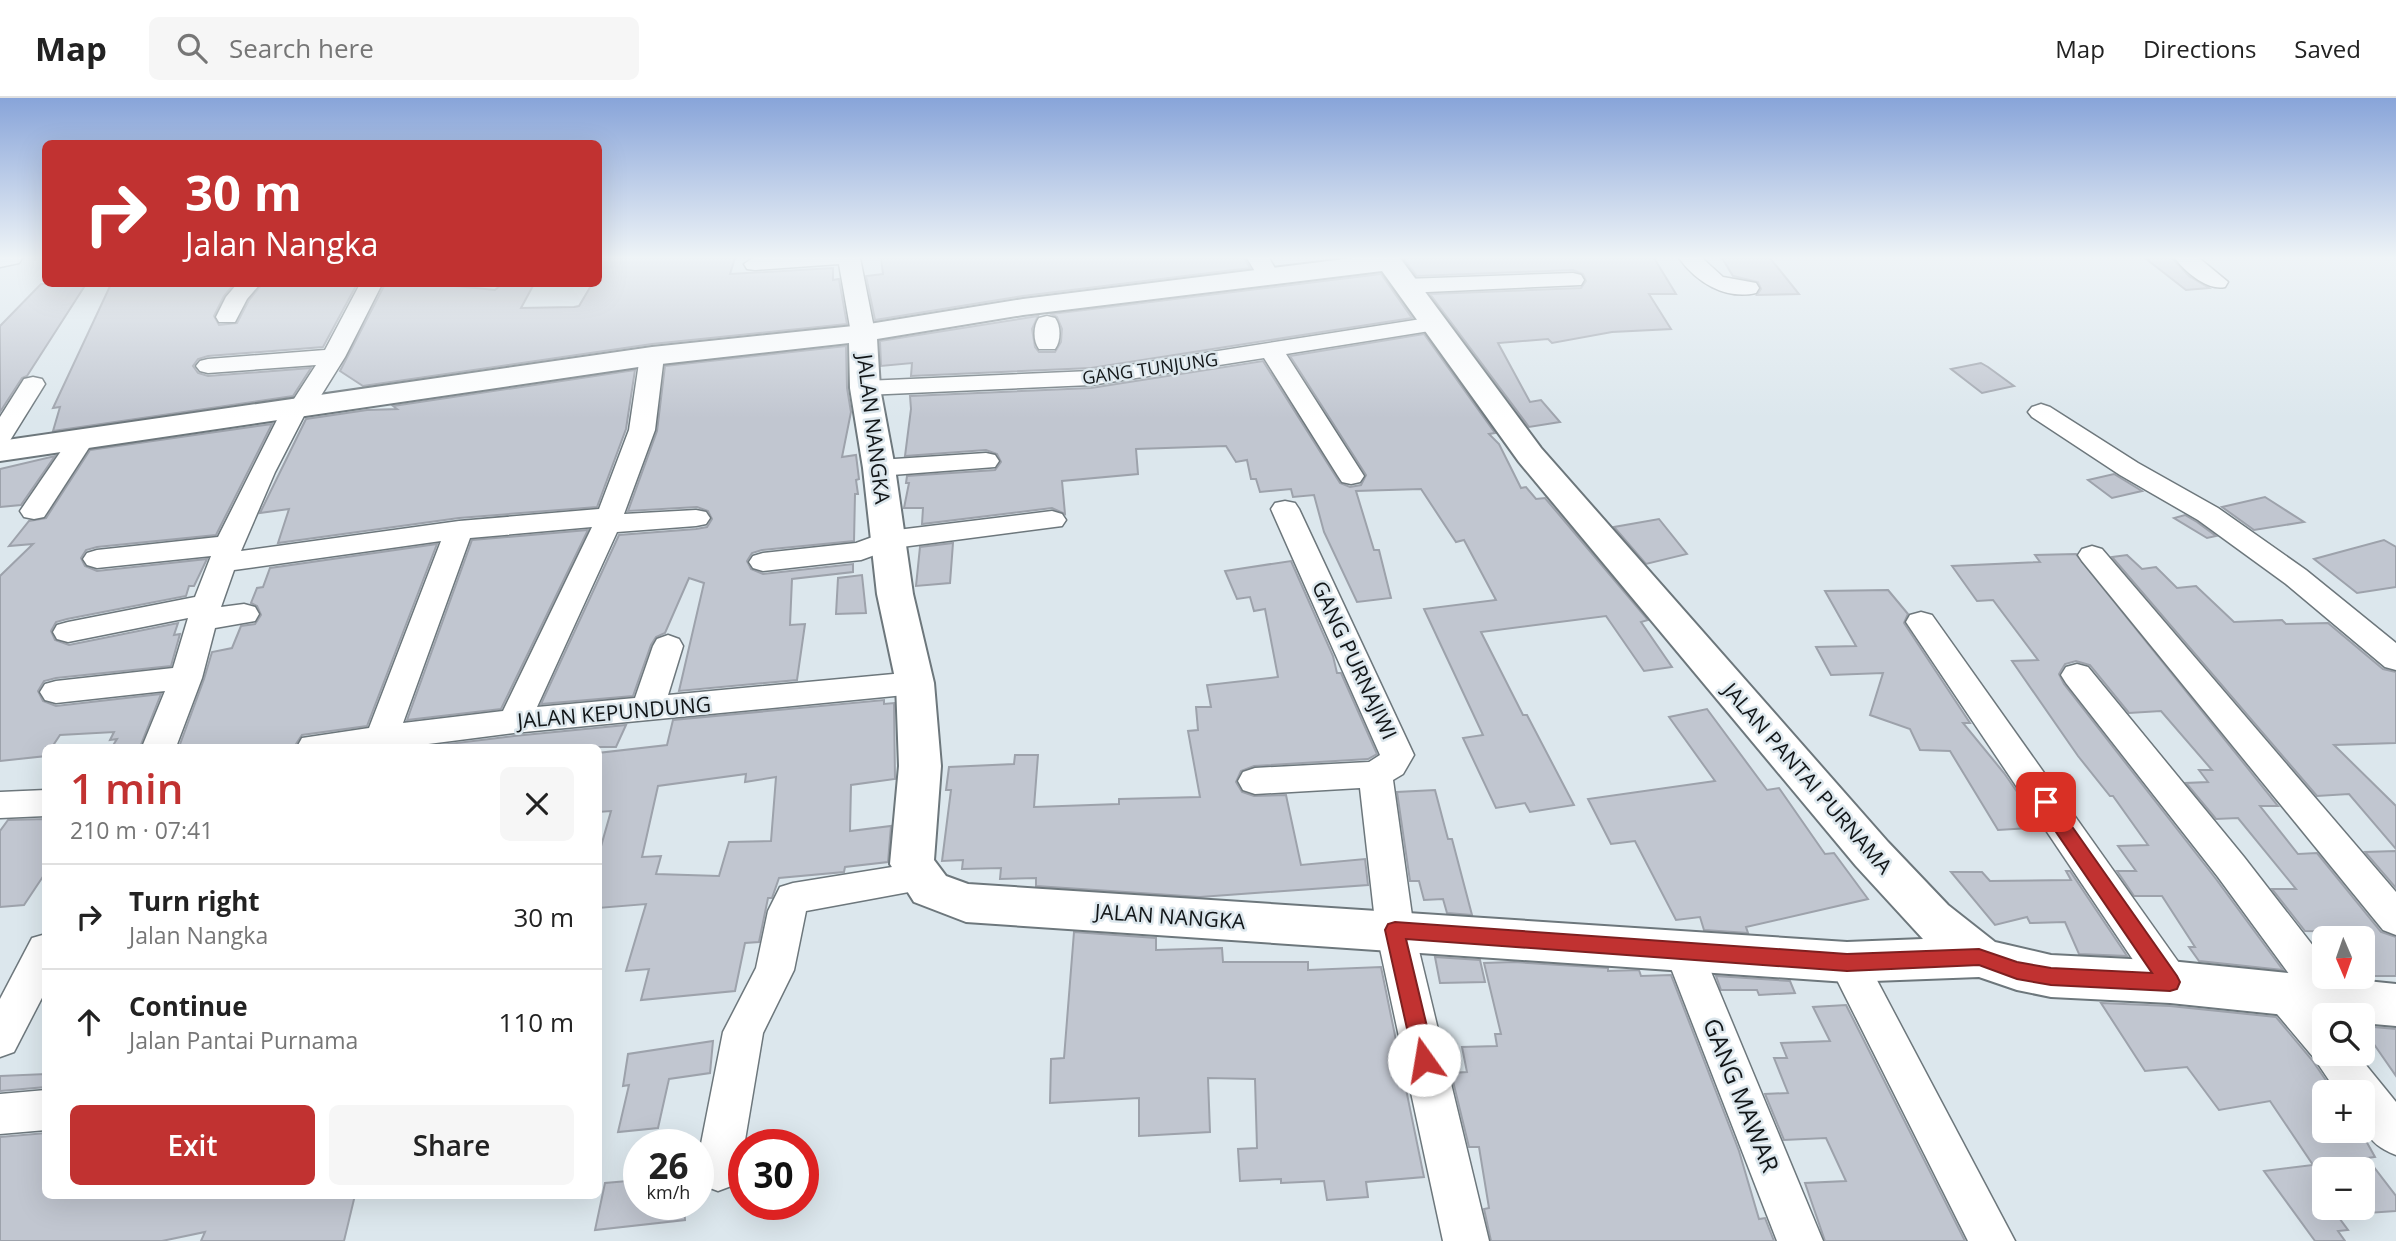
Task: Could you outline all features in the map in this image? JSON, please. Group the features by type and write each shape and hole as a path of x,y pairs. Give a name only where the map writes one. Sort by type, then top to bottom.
{"street":[{"path":"227,317 230,311"},
{"path":"160,744 186,678 226,554 262,472 299,406 333,357 357,311"},
{"path":"859,311 863,334"},
{"path":"0,451 652,356 863,334 997,311"},
{"name":"JALAN PANTAI PURNAMA","path":"1425,311 1530,455 1864,844 1932,919 1979,957 2017,970 2051,976 2170,982 2286,996 2396,1005"},
{"name":"GANG TUNJUNG","path":"864,388 1091,378 1434,324"},
{"name":"JALAN NANGKA","path":"863,334 864,388 879,468 895,594 915,683 920,766 912,864 930,889 966,904 1395,930 1847,962 1979,957"},
{"path":"1271,350 1352,476"},
{"path":"514,721 608,521 642,430 652,356"},
{"path":"208,366 333,357"},
{"path":"0,437 33,384"},
{"path":"2041,412 2129,469 2208,514 2296,577 2396,659"},
{"path":"34,511 81,440"},
{"path":"879,468 986,461"},
{"name":"GANG PURNAJIWI","path":"1285,509 1397,755 1391,765 1375,774 1395,930 1466,1241"},
{"path":"97,559 226,554 459,530 696,518"},
{"path":"763,562 861,551 889,540 1052,520"},
{"path":"381,739 459,530"},
{"path":"2092,555 2396,919"},
{"path":"68,632 206,612 244,614"},
{"path":"1921,622 2170,982"},
{"path":"648,707 668,646"},
{"path":"2077,675 2231,867 2331,999"},
{"path":"56,692 186,678"},
{"name":"JALAN KEPUNDUNG","path":"339,744 514,721 915,683"},
{"path":"1255,781 1375,774"},
{"path":"0,805 42,803"},
{"path":"718,1170 743,1032 775,970 786,911 793,898 923,877"},
{"name":"GANG MAWAR","path":"1683,950 1800,1241"},
{"path":"0,1039 42,958"},
{"path":"1847,962 1992,1241"},
{"path":"2286,996 2312,1029"},
{"path":"2341,1066 2353,1080"},
{"path":"2375,1108 2396,1135"},
{"path":"0,1114 42,1110"}],"building":[{"path":"14,311 68,311 0,412 0,326"},
{"path":"98,311 216,311 214,316 219,325 237,323 243,311 342,311 323,347 208,356 198,359 193,366 198,373 208,376 311,368 293,396 53,431 60,407 53,408"},
{"path":"371,311 845,311 847,324 652,344 363,386 340,371"},
{"path":"873,311 928,311 875,320"},
{"path":"1073,311 1407,311 1412,318 1091,368 911,376 912,363 881,366 880,341 1038,316 1032,329 1035,347 1039,352 1055,352 1061,342 1062,329 1057,317 1051,314"},
{"path":"1443,311 1660,311 1671,329 1612,332 1552,343 1548,339 1498,343 1530,402 1541,400 1560,422 1529,427"},
{"path":"1424,334 1495,433 1489,434 1499,444 1521,488 1526,487 1536,499 1545,498 1648,620 1641,622 1672,667 1644,671 1606,616 1481,632 1523,715 1527,715 1574,805 1530,812 1525,803 1496,808 1463,738 1483,735 1424,609 1496,600 1464,540 1456,542 1421,489 1356,491 1374,550 1379,550 1391,598 1357,602 1324,532 1314,495 1293,497 1291,489 1260,492 1256,479 1251,479 1247,460 1236,462 1226,446 1136,449 1138,474 1062,481 1065,514 1052,508 922,524 923,508 904,508 909,483 906,483 907,476 995,470 1001,462 997,454 986,450 905,456 910,396 1091,388 1263,361 1340,483 1350,487 1361,485 1366,475 1290,356"},
{"path":"846,346 847,388 851,412 842,457 856,455 859,479 856,480 858,494 855,494 854,541 762,550 752,553 747,561 751,569 763,574 853,564 853,572 792,579 790,625 805,624 797,680 679,691 704,583 689,578 665,633 656,637 651,645 633,696 541,704 619,535 696,529 707,527 712,519 708,511 697,507 628,511 657,431 665,366"},
{"path":"1981,363 2014,386 1982,393 1951,369"},
{"path":"635,370 626,429 597,507 459,518 278,543 289,509 260,513 306,419 367,410 397,409 393,406"},
{"path":"272,424 216,535 97,547 86,550 81,558 85,566 97,571 207,559 194,586 189,586 186,596 67,619 56,622 51,631 55,640 69,645 178,623 174,635 180,634 171,666 56,678 44,681 38,691 43,701 56,706 161,694 141,744 114,744 117,739 110,740 114,732 60,735 54,744 42,744 42,756 0,761 0,576 33,544 9,546 29,521 46,518 90,450"},
{"path":"55,456 21,505 0,507 0,469"},
{"path":"2114,474 2142,491 2112,498 2088,480"},
{"path":"2265,497 2304,522 2254,530 2222,507"},
{"path":"2185,515 2216,536 2207,538 2174,518"},
{"path":"1659,519 1687,554 1646,564 1614,527"},
{"path":"588,530 501,709 407,720 472,540"},
{"path":"2384,540 2396,547 2396,587 2357,593 2314,559"},
{"path":"953,543 950,583 916,586 920,547"},
{"path":"437,544 367,726 302,735 296,744 180,744 212,652 232,648 241,626 255,624 261,615 257,606 251,603 257,588 263,587 270,568"},
{"path":"2076,554 2278,806 2260,806 2298,854 2317,853 2381,932 2396,937 2396,976 2375,976 2375,926 2312,926 2312,931 2305,931 2272,889 2296,889 2238,818 2216,819 2186,783 2208,782 2199,770 2212,770 2161,711 2129,713 2090,665 2076,661 2065,664 2059,674 2064,684 2216,879 2283,970 2199,961 2189,947 2195,947 2162,896 2134,896 2117,871 2136,871 2118,846 2148,845 2113,796 2110,796 2078,756 2012,661 2038,660 1993,600 1977,601 1952,566 2040,562 2035,555"},
{"path":"2127,555 2142,569 2156,567 2177,588 2196,586 2234,622 2282,620 2286,624 2328,623 2383,669 2396,672 2396,743 2334,745 2396,806 2396,849 2349,794 2317,796 2112,557"},
{"path":"1291,561 1333,656 1337,673 1341,673 1377,754 1368,759 1254,766 1241,771 1236,782 1242,792 1254,796 1286,795 1301,865 1365,859 1368,885 1200,897 1036,886 1036,878 1000,879 1001,868 962,869 963,860 942,861 951,790 946,790 949,767 1014,764 1015,755 1038,755 1034,807 1119,804 1119,799 1200,797 1188,731 1198,730 1196,707 1211,707 1207,685 1278,677 1265,609 1254,611 1250,597 1237,599 1225,571"},
{"path":"862,575 866,613 836,614 838,578"},
{"path":"1888,590 1908,614 1904,623 1970,723 1963,723 2029,809 2018,810 2029,828 1998,830 1950,751 1920,750 1910,729 1870,715 1883,673 1831,675 1816,647 1856,646 1825,591"},
{"path":"884,700 884,704 894,703 895,779 851,785 850,831 891,826 888,862 845,867 844,872 779,878 772,898 768,898 759,942 745,943 735,991 641,1000 649,969 626,971 646,904 602,908 602,843 611,811 602,812 602,753 667,745 673,720","holes":["746,774 745,782 776,777 771,841 729,842 719,876 656,874 661,856 642,857 658,786"]},
{"path":"1707,709 1767,790 1779,788 1825,854 1834,853 1868,899 1746,927 1748,933 1704,930 1700,917 1676,920 1635,841 1611,844 1588,799 1715,781 1669,717"},
{"path":"626,725 616,747 602,747 602,744 449,744"},
{"path":"1435,790 1448,839 1452,839 1472,915 1447,913 1443,899 1424,900 1419,881 1410,881 1397,792"},
{"path":"42,819 42,878 24,905 0,907 0,831 8,820"},
{"path":"2396,851 2396,888 2365,852"},
{"path":"2066,871 2070,871 2127,956 2079,954 2065,922 2030,923 2027,917 1995,925 1951,872 1982,872 1990,881 2071,880"},
{"path":"1074,932 1156,938 1156,950 1222,948 1223,962 1308,962 1308,970 1381,967 1424,1177 1366,1182 1368,1197 1327,1200 1324,1181 1240,1181 1238,1149 1257,1148 1255,1079 1208,1078 1210,1132 1139,1136 1139,1098 1050,1103 1051,1059 1064,1058"},
{"path":"1435,957 1480,960 1485,982 1440,983"},
{"path":"1514,962 1608,968 1608,971 1639,970 1641,976 1671,975 1739,1151 1759,1219 1765,1218 1774,1241 1491,1241 1484,1209 1489,1208 1479,1147 1469,1147 1451,1073 1467,1072 1462,1047 1497,1046 1495,1034 1501,1034 1484,963"},
{"path":"1716,976 1790,981 1795,993 1759,995 1757,990 1721,990"},
{"path":"2101,1003 2170,1006 2276,1017 2312,1060 2312,1066 2316,1066 2326,1080 2312,1080 2312,1143 2367,1143 2375,1157 2312,1157 2312,1164 2270,1101 2219,1110 2187,1067 2145,1071"},
{"path":"1846,1005 1965,1241 1825,1241 1805,1183 1846,1181 1826,1138 1784,1140 1765,1094 1788,1093 1774,1058 1787,1058 1781,1043 1830,1041 1813,1007"},
{"path":"2375,1027 2396,1029 2396,1076 2375,1046"},
{"path":"713,1041 710,1073 669,1079 658,1128 623,1129 623,1132 618,1132 629,1085 623,1086 628,1054"},
{"path":"42,1074 42,1087 0,1091 0,1076"},
{"path":"42,1133 42,1199 354,1199 344,1241 201,1241 205,1232 162,1241 0,1241 0,1137"},
{"path":"2312,1165 2312,1220 2341,1220 2348,1230 2338,1231 2345,1241 2315,1241 2264,1171"},
{"path":"2375,1168 2396,1196 2396,1211 2375,1212"},
{"path":"623,1181 623,1220 685,1220 595,1230 605,1183"}],"route":[{"path":"1424,1060 1395,930 1847,962 1979,957 2017,970 2051,976 2170,982 2046,802"}]}
